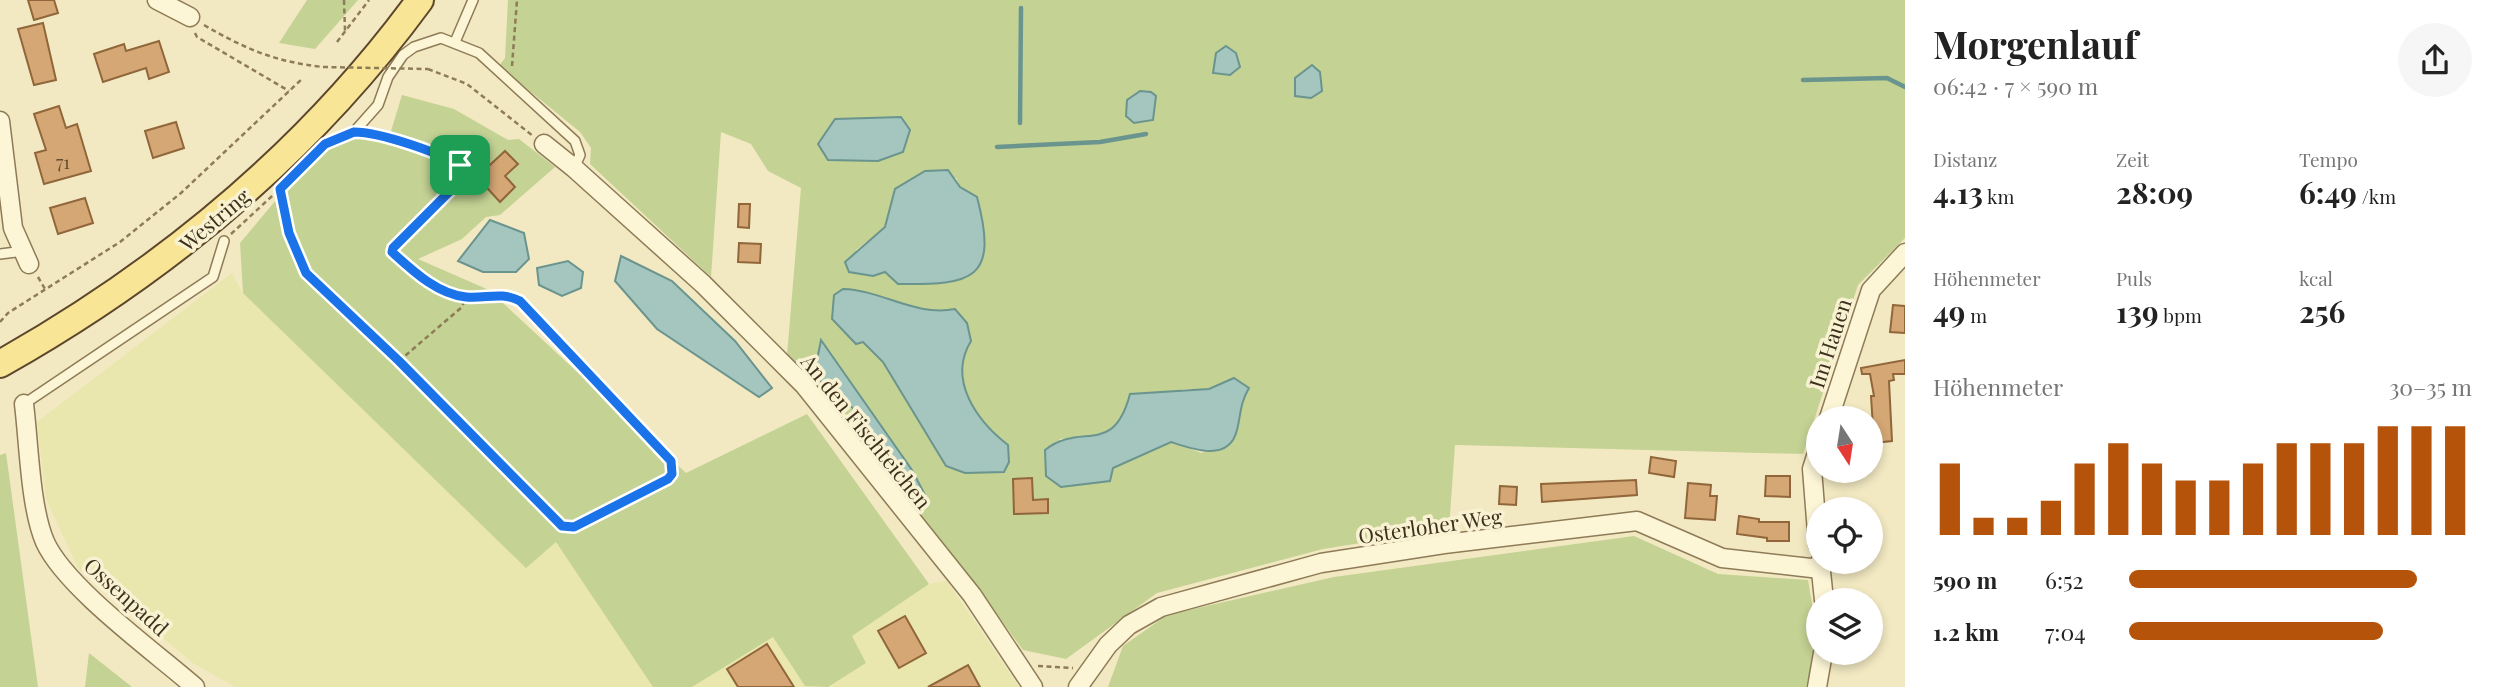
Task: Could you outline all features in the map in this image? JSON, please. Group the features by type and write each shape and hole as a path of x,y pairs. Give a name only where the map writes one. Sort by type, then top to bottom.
{"main road":[{"name":"Westring","path":"0,364 112,296 176,251 234,203 317,125 369,66 420,0"}],"street":[{"path":"167,2 190,17"},
{"path":"0,121 13,228 27,258"},
{"name":"An den Fischteichen","path":"544,144 575,168 702,284 804,385 972,595 1033,687"},
{"name":"Im Hauen","path":"1833,406 1871,290 1905,254"},
{"name":"Ossenpadd","path":"24,404 39,523 46,544 72,581 195,687"},
{"name":"Osterloher Weg","path":"1078,687 1091,666 1129,625 1161,607 1321,564 1444,544 1637,521 1722,558 1806,565"},
{"path":"1817,687 1821,665"}],"lane":[{"path":"455,42 473,0"},
{"path":"354,132 378,105 388,77 403,55 427,41 441,38 478,53 575,141 580,155 575,168"},
{"path":"24,404 213,277 224,241"},
{"path":"0,254 27,258"}],"path":[{"path":"344,0 345,32"},
{"path":"337,42 369,0"},
{"path":"513,87 517,0"},
{"path":"190,17 243,48 292,63 323,67 428,69 467,83 544,144"},
{"path":"190,17 197,37 289,91"},
{"path":"0,322 8,313 120,242 181,193 303,78"},
{"path":"280,189 289,233 306,273 399,361 562,526 574,527 668,479 672,474 671,461 520,301 499,294 466,297 428,282 392,252 463,178 463,169 413,146 369,132 354,132 325,144"},
{"path":"224,241 289,180"},
{"path":"399,361 462,307 466,297"},
{"path":"1011,657 1048,668 1091,666"}],"shaded area":[{"path":"232,273 243,293 526,567 556,542 653,687 235,687 193,663 78,568 46,499 37,422"},
{"path":"947,581 1019,687 828,687 866,663 852,636 929,584"},
{"path":"773,636 805,686 815,687 692,687"}],"green space":[{"path":"307,0 358,0 315,49 279,43"},
{"path":"508,0 1905,0 1905,238 1858,285 1819,406 1806,406 1806,445 1803,454 1455,445 1449,529 1323,549 1157,593 1066,659 1023,650 967,574 911,513 787,355 801,188 768,171 751,144 721,132 711,277 590,164 591,148 580,132 499,66 505,58","holes":["956,178 960,187 898,284 856,250 885,227 895,189","843,289 857,290 926,309 955,309 967,323 971,341 964,356 962,370 969,399 986,424 1008,445 946,466 883,362 863,342","821,341 912,470 923,492 899,479 856,410","1234,378 1239,404 1236,434 1202,453 1171,442 1113,468 1109,481 1059,439 1100,436 1123,420 1183,389 1209,389"]},
{"path":"402,95 454,109 508,140 519,139 555,167 500,215 486,217 462,239 418,259 489,290 686,473 807,414 929,584 852,636 866,663 828,687 805,686 773,637 692,687 653,687 556,542 526,568 243,293 240,243 301,172 327,148 351,137 388,141"},
{"path":"6,453 38,687 0,687 0,455"},
{"path":"1634,536 1718,574 1808,580 1806,665 1812,665 1806,687 1108,687 1123,646 1167,615 1334,577"},
{"path":"89,653 132,687 85,687"}],"water":[{"path":"1226,46 1236,53 1240,67 1230,75 1213,73 1216,53"},
{"path":"1312,65 1320,72 1322,91 1311,98 1295,96 1295,78"},
{"path":"1140,91 1151,92 1156,96 1153,120 1134,123 1126,116 1127,100"},
{"path":"901,117 910,130 903,152 878,161 828,160 818,144 835,119"},
{"path":"948,170 960,187 977,197 984,246 981,261 974,272 962,279 945,282 898,284 885,272 873,276 849,272 845,262 885,227 895,189 925,171"},
{"path":"490,220 524,233 529,259 516,272 483,272 458,261"},
{"path":"621,256 672,281 735,341 772,388 759,397 657,329 615,281"},
{"path":"568,261 583,272 581,288 562,296 539,285 537,268"},
{"path":"843,289 857,290 926,309 955,309 967,323 971,341 964,356 964,385 976,412 1008,445 1009,462 1004,472 965,473 946,466 883,362 863,342 856,344 832,319 834,295"},
{"path":"821,340 912,470 924,493 899,479 856,410 838,399 814,375"},
{"path":"1234,378 1249,388 1242,404 1237,430 1226,447 1209,451 1171,442 1113,468 1110,481 1061,487 1046,476 1045,450 1059,442 1095,435 1115,426 1123,414 1130,394 1209,389"}],"building":[{"path":"28,0 54,0 58,13 34,20"},
{"path":"43,23 56,80 34,85 18,29"},
{"path":"159,41 169,72 149,79 146,68 103,82 94,54 124,44 126,51"},
{"path":"59,106 66,128 77,124 91,171 44,184 35,153 46,150 34,114"},
{"path":"176,122 184,148 153,158 145,131"},
{"path":"505,151 518,164 505,176 515,187 500,202 477,177"},
{"path":"85,198 93,223 58,234 50,208"},
{"path":"739,204 750,204 749,228 738,227"},
{"path":"739,243 761,244 760,263 738,262"},
{"path":"1893,305 1905,306 1905,333 1890,332"},
{"path":"1905,360 1905,374 1893,374 1894,380 1889,381 1892,441 1883,442 1883,406 1872,406 1871,396 1874,396 1870,374 1862,374 1861,368"},
{"path":"1651,457 1676,461 1674,477 1649,473"},
{"path":"1766,476 1790,476 1790,497 1765,496"},
{"path":"1032,478 1033,500 1048,499 1048,513 1014,514 1013,479"},
{"path":"1636,480 1637,495 1542,502 1541,484"},
{"path":"1688,483 1711,485 1710,496 1717,496 1715,520 1685,518"},
{"path":"1500,486 1517,487 1516,505 1499,504"},
{"path":"1739,516 1759,519 1759,522 1789,522 1789,541 1767,541 1767,538 1737,534"},
{"path":"905,616 926,653 899,668 878,631"},
{"path":"767,644 794,687 738,687 727,669"},
{"path":"968,665 980,687 928,687"}],"waterway":[{"path":"1020,123 1021,8"},
{"path":"1803,80 1887,78 1905,87"},
{"path":"997,147 1100,142 1146,134"}],"route":[{"path":"369,132 460,165 463,178 392,252 428,282 442,289 466,297 499,294 520,301 671,461 672,474 668,479 574,527 562,526 399,361 306,273 289,233 280,189 325,144 338,136 369,132"}]}
